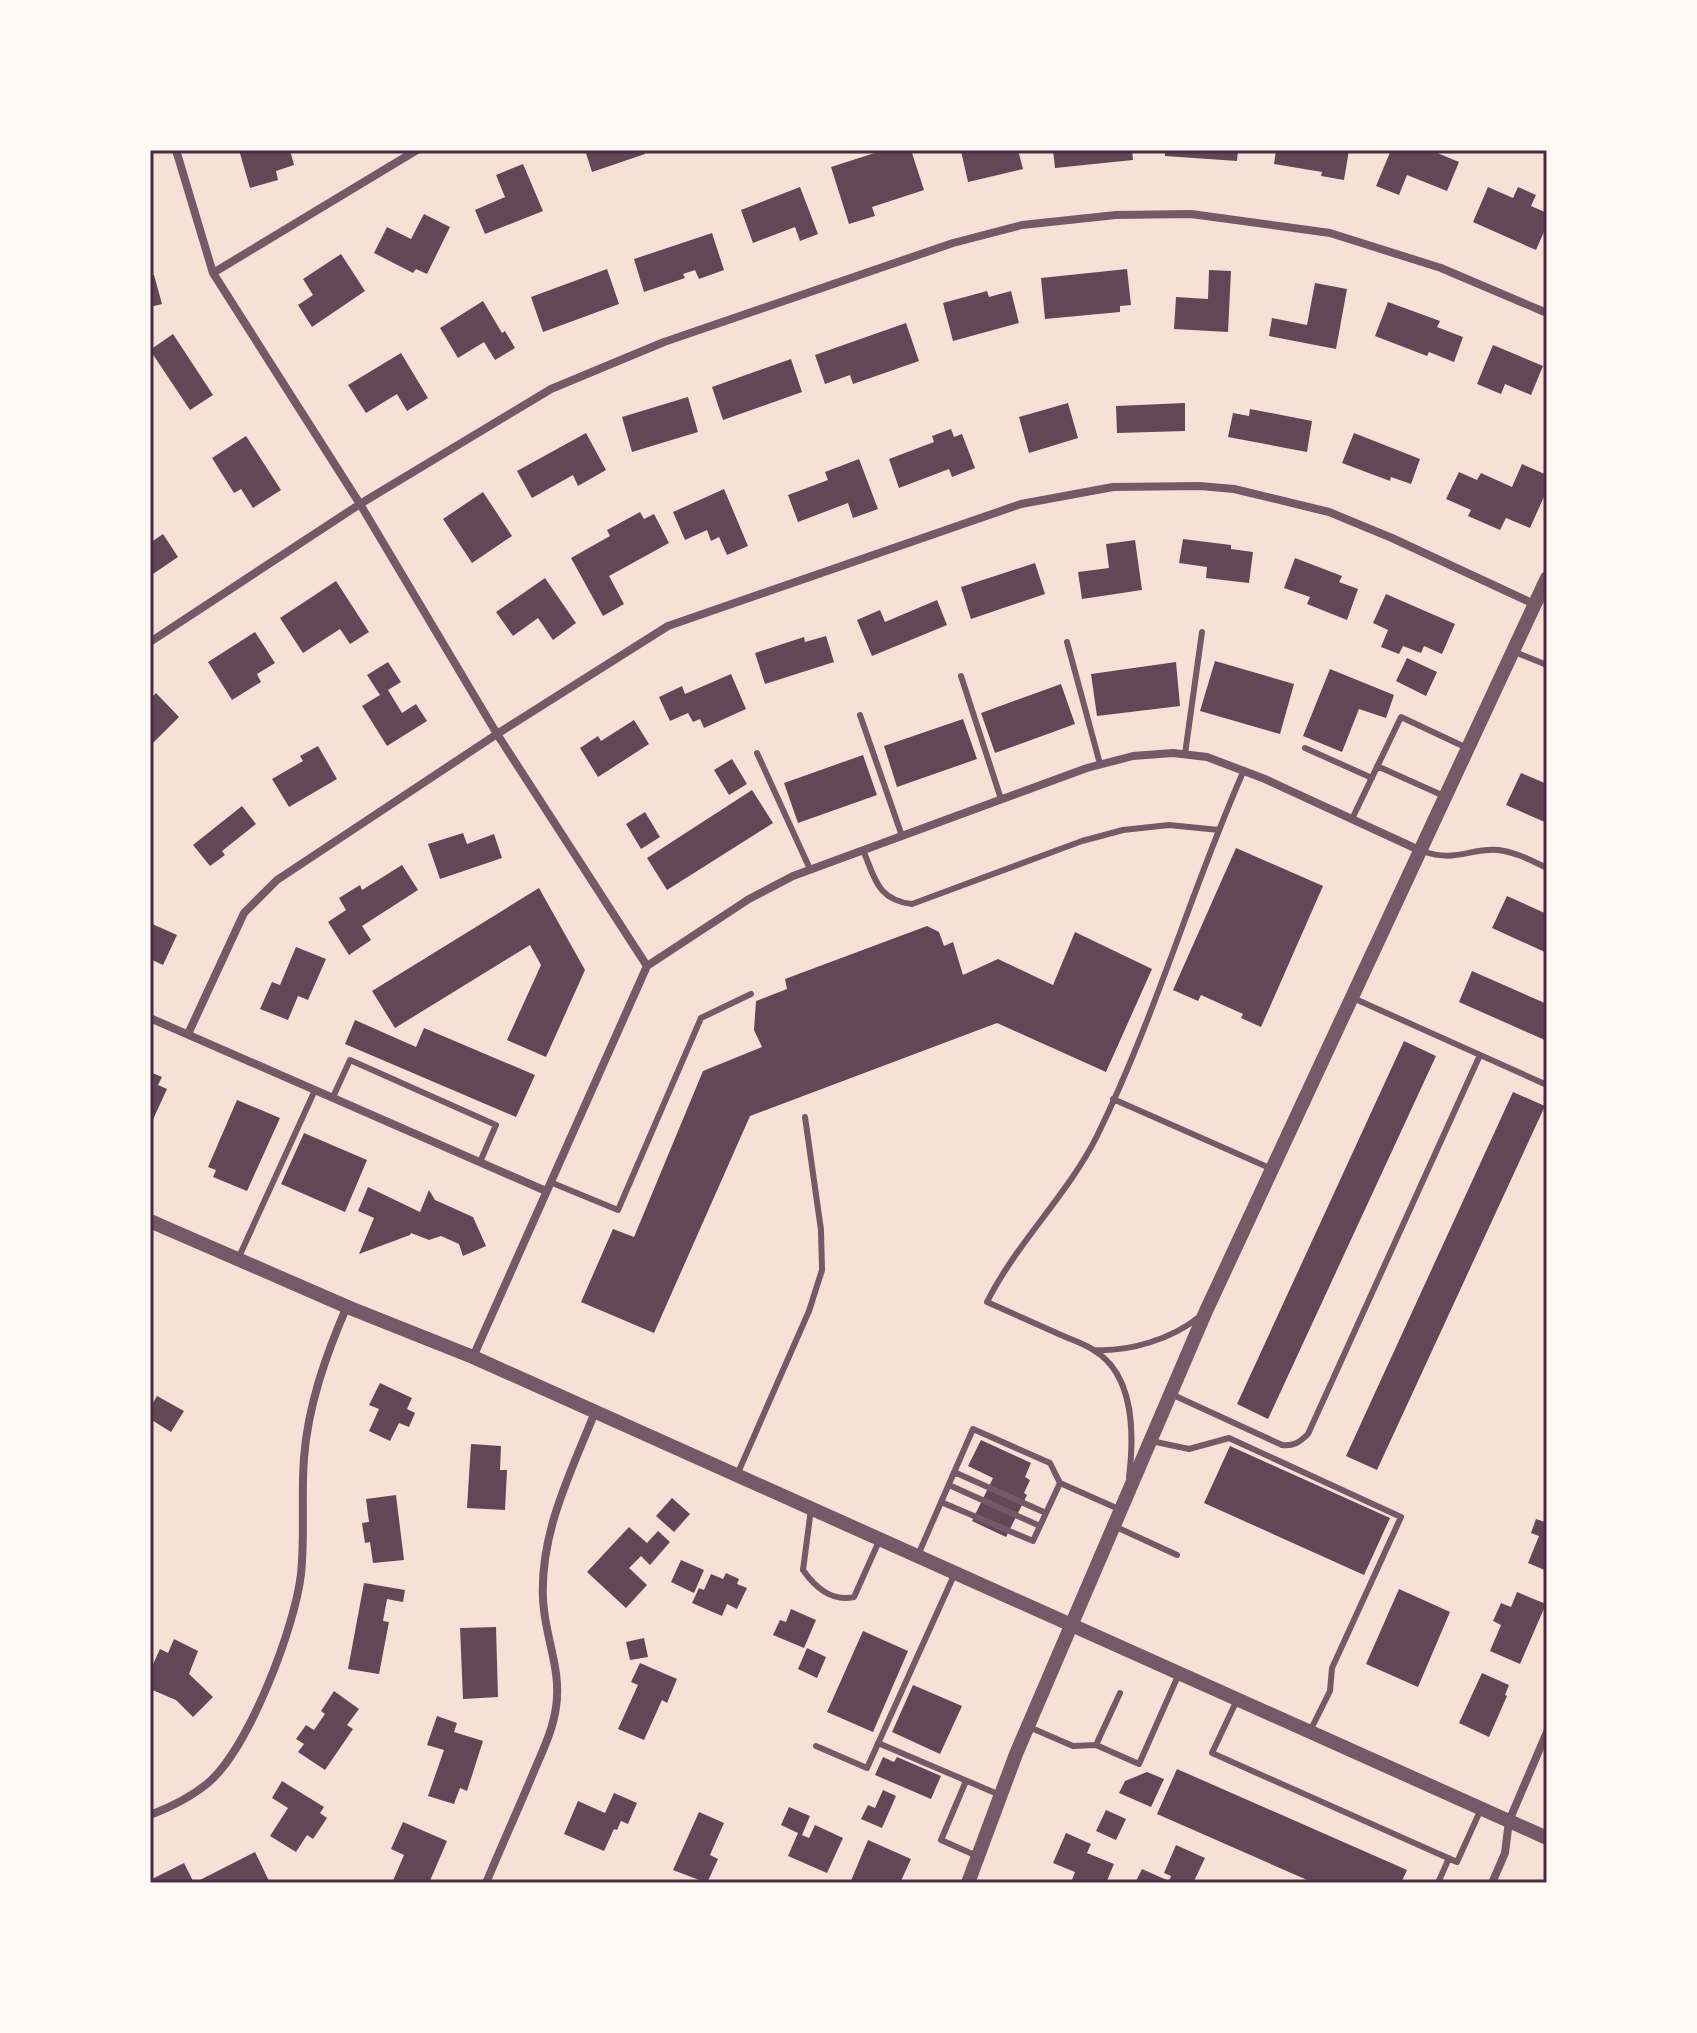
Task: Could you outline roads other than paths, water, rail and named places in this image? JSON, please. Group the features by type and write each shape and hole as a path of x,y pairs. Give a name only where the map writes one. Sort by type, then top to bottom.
{"street":[{"path":"176,150 213,273 360,504 497,734 647,966"},
{"path":"213,273 417,150"},
{"path":"150,642 360,504 551,389 664,342 953,243 1022,225 1116,215 1191,214 1330,233 1441,268 1547,313"},
{"path":"188,1034 244,913 277,880 497,734 668,626 1021,504 1113,487 1200,486 1289,500 1329,512 1392,538 1534,604"},
{"path":"968,1883 1000,1795 1206,1311 1547,578"},
{"path":"473,1357 647,966 749,899 810,869 1100,764 1133,756 1173,753 1207,757 1244,770 1419,850"},
{"path":"150,1018 480,1162 548,1187"},
{"path":"150,1221 473,1357 1547,1838"},
{"path":"150,1815 189,1797 210,1781 228,1761 240,1743 289,1633 302,1569 304,1457 309,1424 329,1349 347,1306"},
{"path":"486,1883 548,1738 556,1712 558,1693 553,1648 544,1615 543,1567 554,1517 595,1412"},
{"path":"1492,1883 1505,1853 1509,1821 1547,1732"}],"lane":[{"path":"1185,754 1202,632"},
{"path":"1067,642 1100,764"},
{"path":"1512,651 1547,665"},
{"path":"961,676 1001,799"},
{"path":"860,715 902,836"},
{"path":"1352,819 1401,717 1467,748"},
{"path":"1305,748 1372,778"},
{"path":"757,753 810,869"},
{"path":"1377,766 1444,796"},
{"path":"1206,1311 1179,1330 1113,1351 1094,1350 987,1302 1006,1266 1083,1164 1113,1099 1244,770"},
{"path":"863,850 880,890 889,899 912,904 1082,841 1123,830 1169,825 1219,830"},
{"path":"1419,850 1445,857 1497,850 1514,853 1547,868"},
{"path":"548,1187 618,1210 701,1018 751,994"},
{"path":"1351,997 1547,1085"},
{"path":"1171,1394 1282,1445 1292,1446 1308,1434 1480,1055"},
{"path":"333,1097 350,1060 496,1125 480,1162"},
{"path":"238,1259 315,1090"},
{"path":"1113,1099 1272,1169"},
{"path":"737,1475 815,1298 822,1270 823,1251 805,1117"},
{"path":"918,1555 973,1429 1050,1463 1060,1483 1123,1505 1132,1440 1130,1413 1116,1375 1094,1350"},
{"path":"1151,1441 1189,1449 1229,1438 1401,1517 1332,1668 1330,1691 1310,1731"},
{"path":"954,1472 1046,1513"},
{"path":"941,1502 1033,1541 1060,1483"},
{"path":"949,1485 1040,1526"},
{"path":"812,1508 803,1570 816,1589 843,1599 854,1597 880,1539"},
{"path":"1114,1526 1177,1555"},
{"path":"816,1746 867,1768 955,1572"},
{"path":"1029,1727 1073,1746 1096,1745 1139,1764 1180,1672"},
{"path":"1096,1745 1120,1693"},
{"path":"1237,1698 1212,1753 1457,1862 1481,1809"},
{"path":"878,1743 1000,1795"},
{"path":"966,1781 941,1840 977,1856"},
{"path":"1438,1883 1449,1858"}]}
